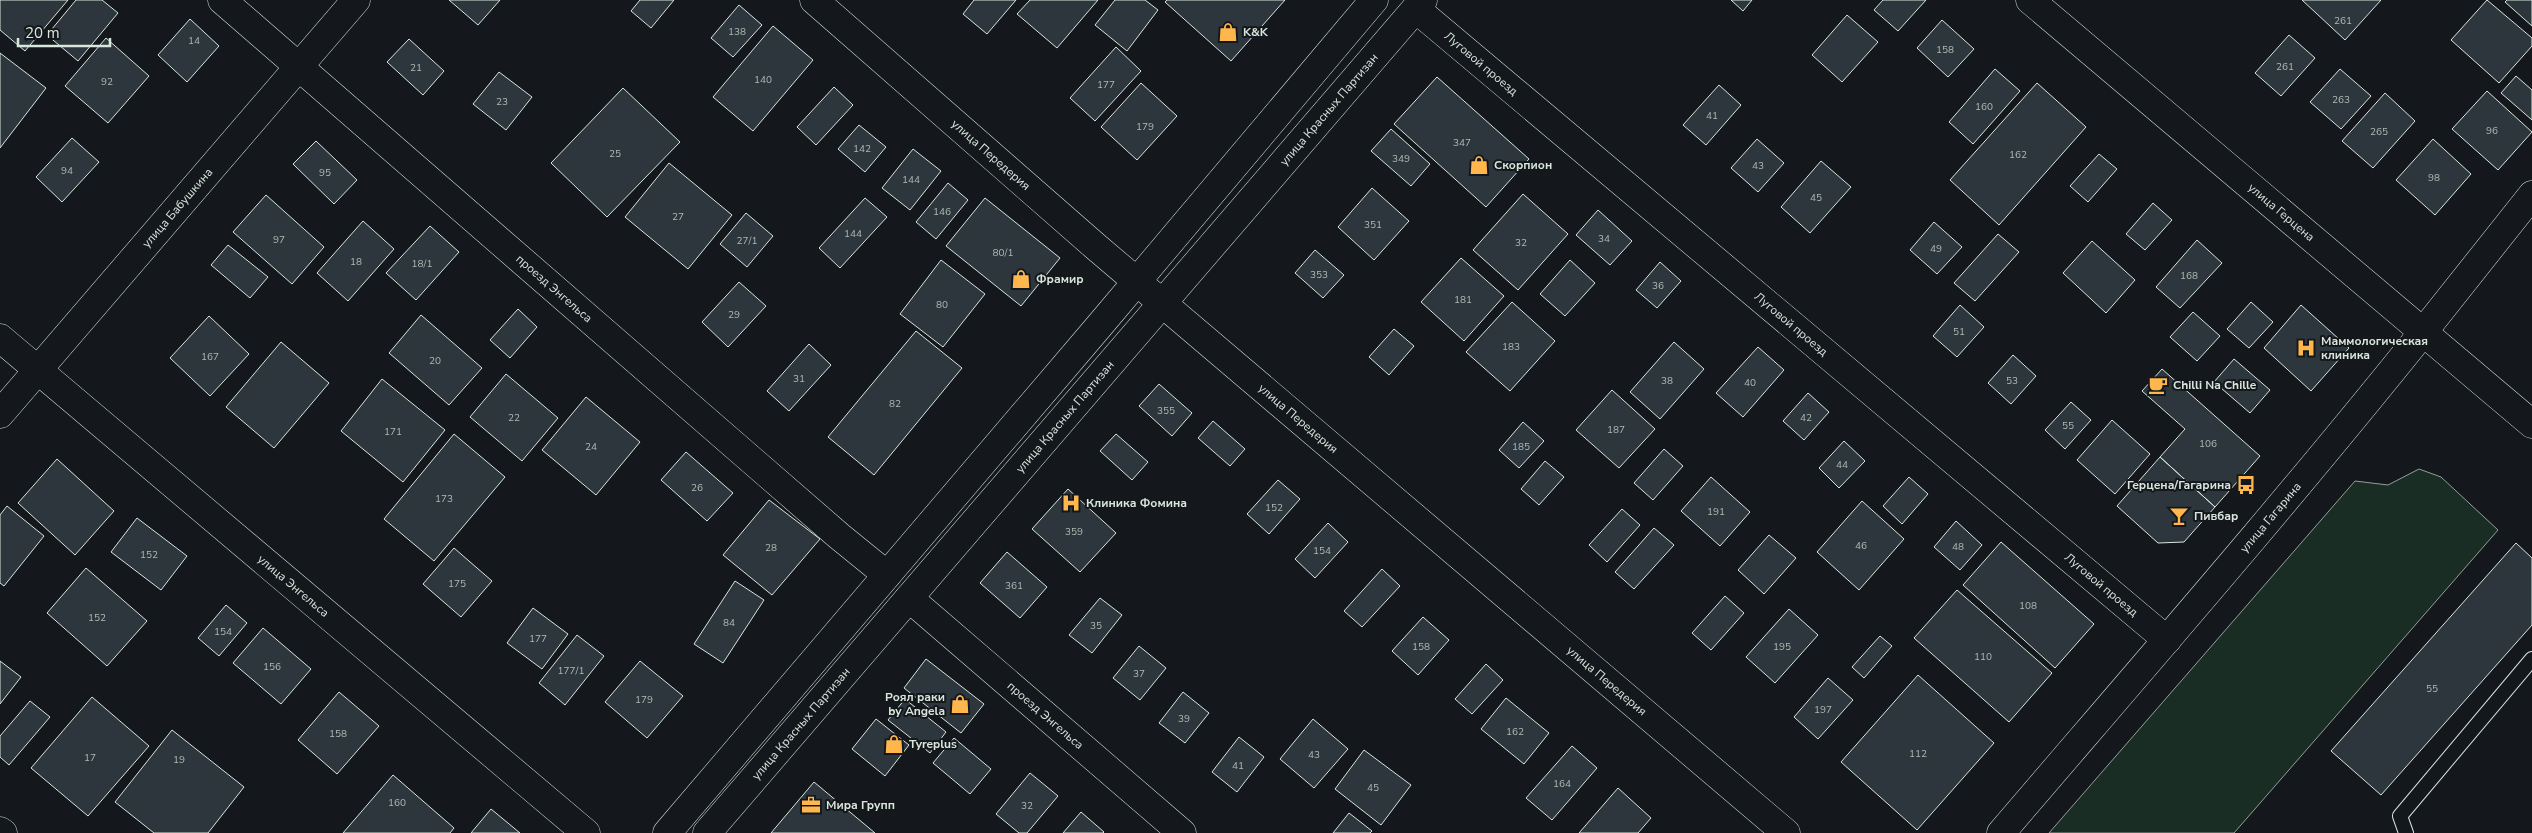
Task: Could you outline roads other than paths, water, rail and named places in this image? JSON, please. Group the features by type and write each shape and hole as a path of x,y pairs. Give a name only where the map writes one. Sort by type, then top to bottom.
{"main road":[{"name":"проезд Энгельса","path":"222,0 839,536 887,575"},
{"name":"улица Бабушкина","path":"0,414 356,0"},
{"name":"улица Передерия","path":"814,0 1138,282 1786,833"},
{"path":"666,833 1138,282 1374,0"},
{"name":"улица Герцена","path":"2030,0 2532,424"},
{"name":"улица Красных Партизан","path":"707,833 1420,4"},
{"name":"Луговой проезд","path":"1420,4 2167,640"},
{"name":"улица Гагарина","path":"2000,833 2167,640 2367,402 2532,195"},
{"name":"улица Энгельса","path":"0,338 586,833"},
{"name":"проезд Энгельса","path":"909,598 1182,833"}],"lane":[{"path":"2406,833 2400,816 2532,659"}],"place":[{"name":"K&K","path":"1228,32"},
{"name":"Скорпион","path":"1479,165"},
{"name":"Фрамир","path":"1021,279"},
{"name":"Маммологическая клиника","path":"2306,348"},
{"name":"Chilli Na Chille","path":"2158,385"},
{"name":"Герцена/Гагарина","path":"2246,485"},
{"name":"Клиника Фомина","path":"1071,503"},
{"name":"Пивбар","path":"2179,516"},
{"name":"Роял раки by Angela","path":"960,704"},
{"name":"Tyreplus","path":"894,744"},
{"name":"Мира Групп","path":"811,805"}]}
